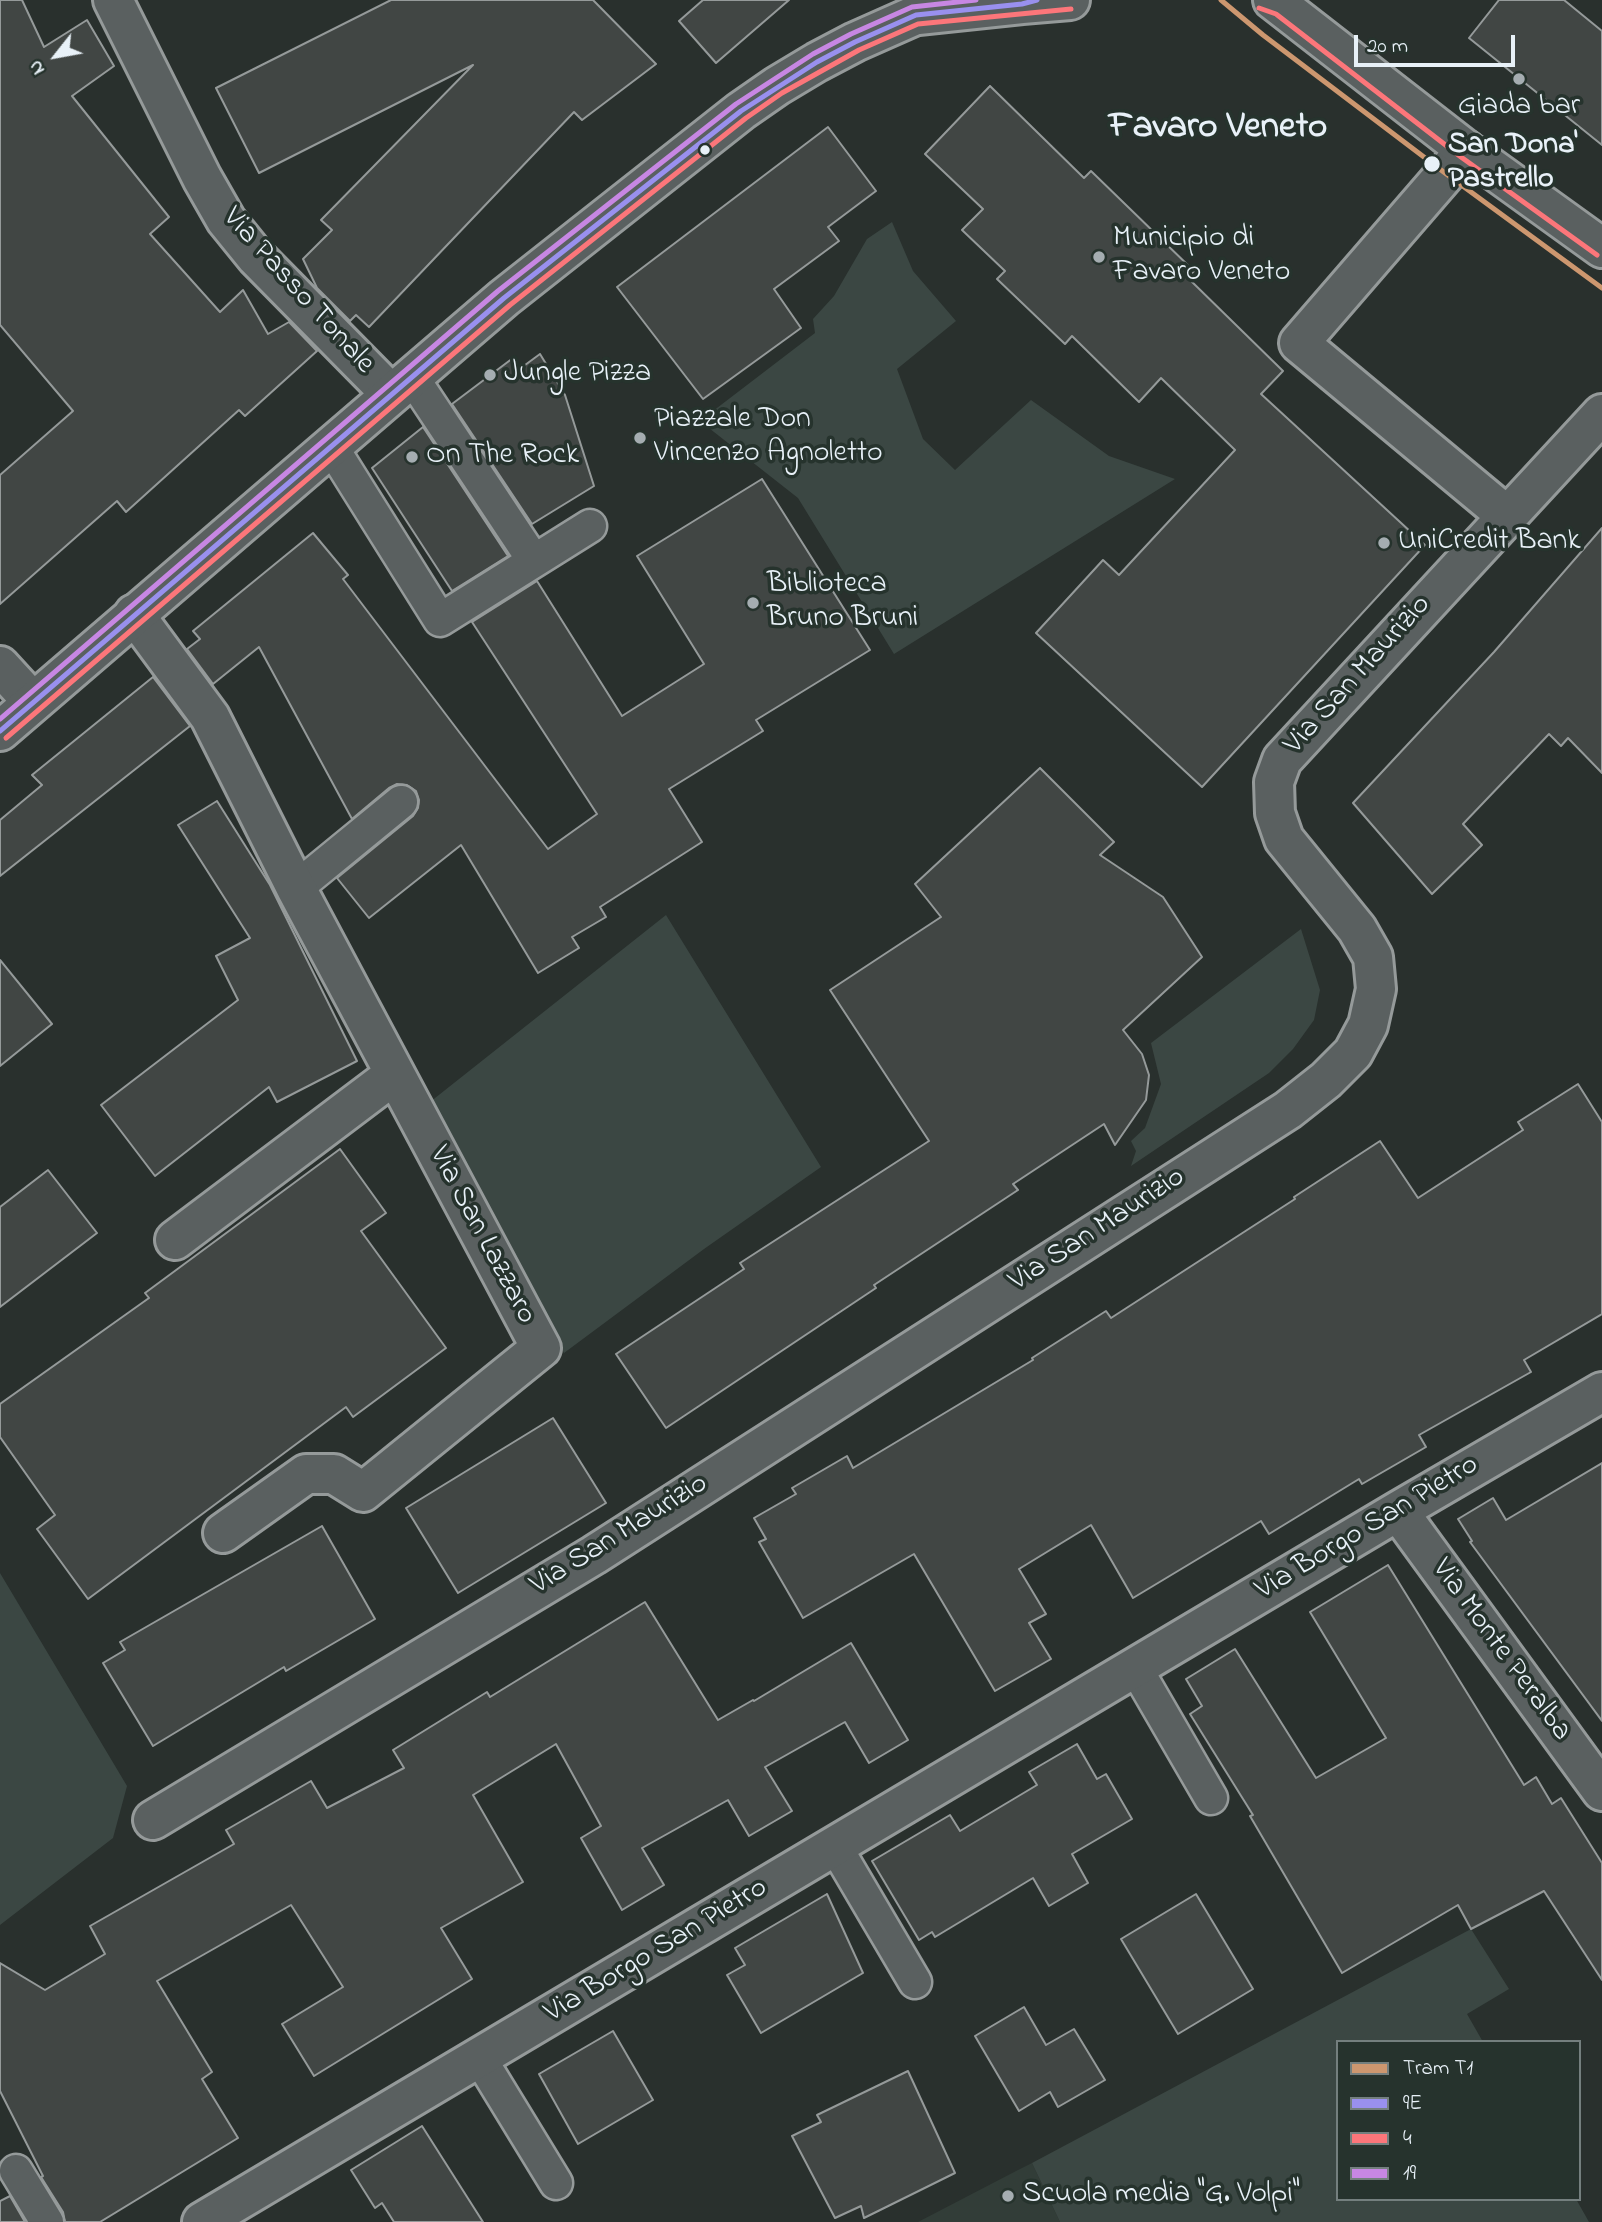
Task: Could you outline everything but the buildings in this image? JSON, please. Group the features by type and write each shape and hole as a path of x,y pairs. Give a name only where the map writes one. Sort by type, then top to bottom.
{"street":[{"name":"Via Passo Tonale","path":"113,0 202,178 226,220 256,257 402,385"},
{"path":"0,731 544,265 741,111 777,86 855,42 930,8 1070,0"},
{"path":"1271,2 1466,150 1602,248"},
{"path":"1466,150 1299,343 1507,516"},
{"name":"Via San Maurizio","path":"153,1820 594,1555 1288,1110 1326,1080 1353,1053 1368,1025 1376,989 1373,957 1357,929 1284,839 1275,813 1274,782 1282,760 1602,414"},
{"name":"Via San Lazzaro","path":"134,614 210,717 296,888 541,1348 363,1492 334,1474 306,1474 223,1533"},
{"path":"0,666 33,702"},
{"path":"175,1240 395,1074"},
{"name":"Via Borgo San Pietro","path":"202,2222 1602,1392"},
{"name":"Via Monte Peralba","path":"1398,1511 1602,1791"}],"lane":[{"path":"402,385 534,561"},
{"path":"331,446 440,620 590,526"},
{"path":"296,888 401,802"},
{"path":"1135,1667 1211,1798"},
{"path":"835,1846 915,1982"},
{"path":"479,2057 556,2183"},
{"path":"16,2171 47,2222"}],"shaded area":[{"path":"892,222 913,271 956,321 897,369 923,439 955,470 1031,400 1109,456 1175,479 894,654 798,498 700,421 815,333 813,319 834,296 867,239"},
{"path":"666,915 821,1167 704,1249 564,1353 430,1102"},
{"path":"1301,929 1320,990 1314,1020 1293,1049 1269,1073 1131,1166 1136,1151 1131,1141 1145,1128 1161,1084 1151,1043"},
{"path":"0,1573 127,1786 113,1838 0,1925"},
{"path":"1471,1929 1509,1989 1467,2014 1482,2040 1336,2040 1336,2201 1577,2201 1589,2222 1060,2222 1032,2163"},
{"name":"Scuola media \"G. Volpi\"","path":"1032,2163 1060,2222 918,2222 1018,2170"}],"tram line":[{"name":"T1","path":"1221,0 1445,173 1602,288"}],"transit line":[{"name":"19","path":"0,719 498,291 736,104 813,54 912,7 976,0"},
{"name":"9E","path":"0,731 504,298 741,111 817,62 916,15 1022,4 1037,0"},
{"name":"4","path":"1259,8 1276,14 1461,157 1597,255"},
{"name":"4","path":"6,738 510,305 746,118 782,93 859,50 918,24 1071,9"}],"place":[{"name":"Giada bar","path":"1519,79"},
{"name":"San Dona' Pastrello","path":"1432,164"},
{"name":"Municipio di Favaro Veneto","path":"1099,257"},
{"name":"Jungle Pizza","path":"490,375"},
{"name":"Piazzale Don Vincenzo Agnoletto","path":"640,438"},
{"name":"On The Rock","path":"412,457"},
{"name":"UniCredit Bank","path":"1384,543"},
{"name":"Biblioteca Bruno Bruni","path":"753,603"},
{"name":"Scuola media \"G. Volpi\"","path":"1008,2196"}],"district":[{"name":"Favaro Veneto","path":"1218,130"}]}
